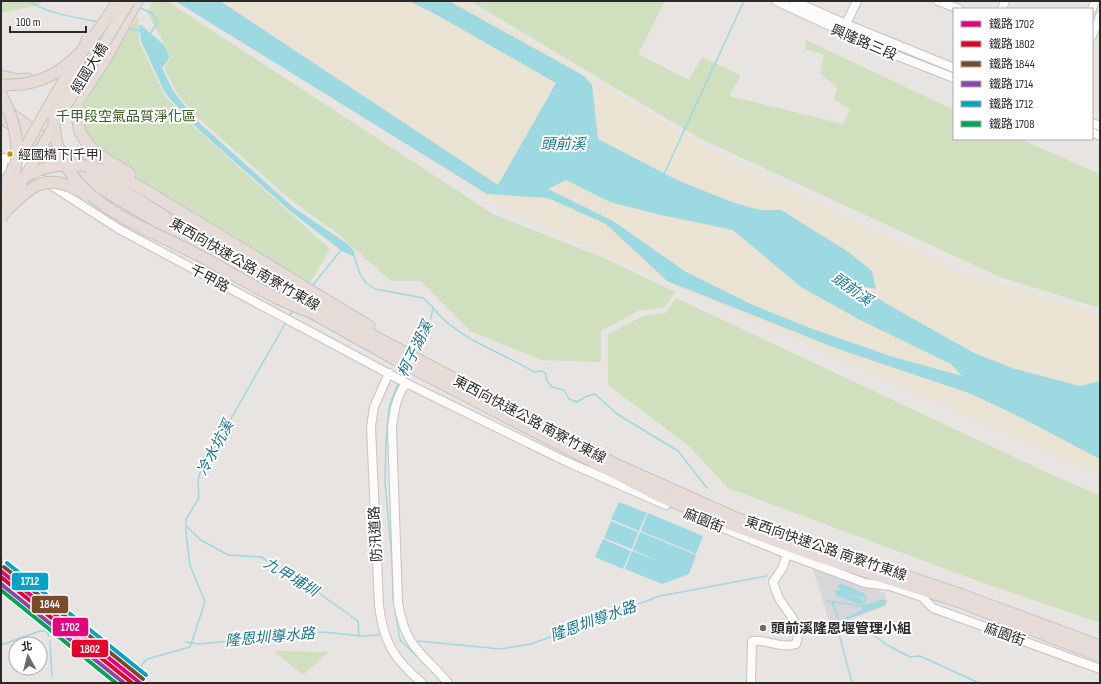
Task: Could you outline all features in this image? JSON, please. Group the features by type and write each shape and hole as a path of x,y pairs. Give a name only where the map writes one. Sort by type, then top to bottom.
{"highway":[{"path":"1,85 30,83 54,73 76,57 95,37 118,1"},
{"path":"137,1 105,60 78,101 77,122 80,132 96,153 158,194 177,209"},
{"path":"88,38 70,82 56,105 54,125 57,143 64,164 101,205"},
{"path":"1,76 18,80 30,79 43,74 70,56 88,38"},
{"path":"1,95 14,124 18,147 15,178 4,215"},
{"name":"東西向快速公路 南寮竹東線","path":"1,106 56,147 216,253 317,315 391,357 661,496 713,518 814,555 961,598 1100,656"},
{"name":"東西向快速公路 南寮竹東線","path":"1,117 92,183 216,253 615,464 738,519 1100,646"},
{"path":"1,197 16,182 31,172 54,166 74,164 100,168 114,173 177,209 452,378"},
{"path":"4,215 30,188 41,184 54,182 64,184 76,189 131,223 197,254 275,298 317,315"}],"main road":[{"name":"經國大橋","path":"4,215 54,125 130,1"},
{"name":"經國大橋","path":"1,188 88,38"}],"street":[{"name":"興隆路三段","path":"776,1 872,46 953,78"},
{"name":"興隆路三段","path":"794,1 953,68"},
{"path":"846,24 857,1"},
{"path":"938,1 957,8"},
{"path":"1093,34 1100,16"},
{"path":"1,179 3,156"},
{"name":"千甲路","path":"3,156 29,168 35,175 119,229 406,383"},
{"path":"1,226 28,181 35,175"},
{"path":"1,188 15,190 18,196"},
{"path":"1,193 11,198 18,196"},
{"name":"防汛道路","path":"389,373 374,407 371,427 379,611 385,638 394,654 422,683"},
{"path":"406,383 400,392 394,409 392,448 398,603 401,621 410,641 441,680 448,683"},
{"name":"麻園街","path":"406,383 565,461 663,504 787,554 865,583 890,586 922,597 932,608 1100,669"},
{"path":"751,683 752,641 760,640 780,646 789,646 796,644 798,638 798,630 794,619 781,600 773,582 783,567 787,554"}],"shaded area":[{"path":"813,569 885,593 887,602 885,606 831,627"}],"green space":[{"path":"1,1 41,1 39,5 1,13"},
{"path":"154,1 167,1 493,214 602,257 675,292 665,307 638,311 601,331 601,362 541,360 470,331 421,281 391,281 338,234 291,200 196,116 177,93 164,68 171,57 147,12"},
{"path":"470,1 665,1 638,54 689,80 702,57 741,75 729,96 843,124 850,109 834,99 837,88 820,73 824,55 805,49 806,40 953,110 953,140 1022,140 1100,174 1100,308 1000,277 701,139"},
{"name":"千甲段空氣品質淨化區","path":"138,16 139,41 164,95 193,126 330,249 310,283 179,208 100,153 82,128 82,105"},
{"path":"676,298 1052,475 1100,495 1100,623 978,581 728,488 690,447 608,385 608,334 643,316 666,313"},
{"path":"274,651 329,652 303,675"}],"sand":[{"path":"184,1 461,1 728,161 963,274 1100,315 1100,475 513,213"}],"water":[{"name":"頭前溪","path":"175,1 220,1 498,185 556,83 437,15 409,1 449,1 584,76 592,85 598,139 679,181 732,202 760,210 781,210 847,251 872,271 876,289 860,286 887,304 974,353 1015,369 1080,386 1100,381 1100,459 1022,418 969,393 838,349 667,281 606,224 548,198 487,194","holes":["566,180 610,202 661,215 733,230 801,287 860,320 951,364 962,376 890,356 810,328 753,305 686,272 613,221 548,189"]},
{"path":"141,25 164,45 170,57 162,68 173,91 195,119 293,207 349,245 354,251 355,257 342,251 290,211 198,129 165,93 141,41 139,26"},
{"path":"619,502 647,513 639,531 611,519"},
{"path":"648,513 703,536 696,554 641,531"},
{"path":"611,521 638,532 632,549 604,538"},
{"path":"640,532 696,555 689,574 662,584 625,569 632,551 660,562 633,550"},
{"path":"603,539 631,551 623,569 595,557"},
{"path":"842,584 864,593 866,598 841,591 861,599 864,603 859,604 837,596 835,590 840,590 837,585"},
{"path":"880,600 886,600 885,605 835,624 834,623 860,611 863,606"}],"waterway":[{"path":"28,1 53,12 98,22"},
{"path":"664,174 744,1"},
{"name":"柯子湖溪","path":"139,7 150,12 156,18 157,22 150,35"},
{"path":"127,28 141,31"},
{"name":"冷水坑溪","path":"312,286 342,249"},
{"name":"柯子湖溪","path":"354,256 360,274 366,283 375,289 423,298 433,307 431,318 414,353"},
{"path":"433,308 455,329 468,337 534,372 542,371 546,374 546,379 552,387 564,390 569,399 577,402 587,396 595,394 617,414 678,451 707,488"},
{"name":"冷水坑溪","path":"289,316 294,310"},
{"name":"冷水坑溪","path":"125,683 147,659 190,647 205,602 190,565 186,534 186,519 199,498 198,480 200,473 286,322"},
{"name":"柯子湖溪","path":"401,376 405,369"},
{"name":"柯子湖溪","path":"399,381 389,407 386,442 385,482 392,560 393,597 400,640 419,658"},
{"name":"九甲埔圳","path":"187,527 201,540 228,555 261,557 316,591 358,621 359,636"},
{"name":"隆恩圳導水路","path":"418,641 501,649 531,644 660,596 767,576"},
{"path":"827,601 863,606 866,596"},
{"path":"832,602 839,621"},
{"path":"852,683 838,630 850,626 872,634 887,645 910,657 920,656 979,683"},
{"path":"1,645 40,631 46,631 49,636"},
{"name":"隆恩圳導水路","path":"185,642 200,644 323,632 361,636 379,635"},
{"path":"50,641 52,676"}],"rail line":[{"name":"1712","path":"7,563 146,675"},
{"name":"1844","path":"4,567 143,679"},
{"name":"1702","path":"1,571 140,683"},
{"name":"1802","path":"1,577 132,683"},
{"name":"1714","path":"1,584 124,683"},
{"name":"1708","path":"1,590 116,683"}],"place":[{"name":"經國橋下(千甲)","path":"10,154"},
{"name":"頭前溪隆恩堰管理小組","path":"763,628"}]}
